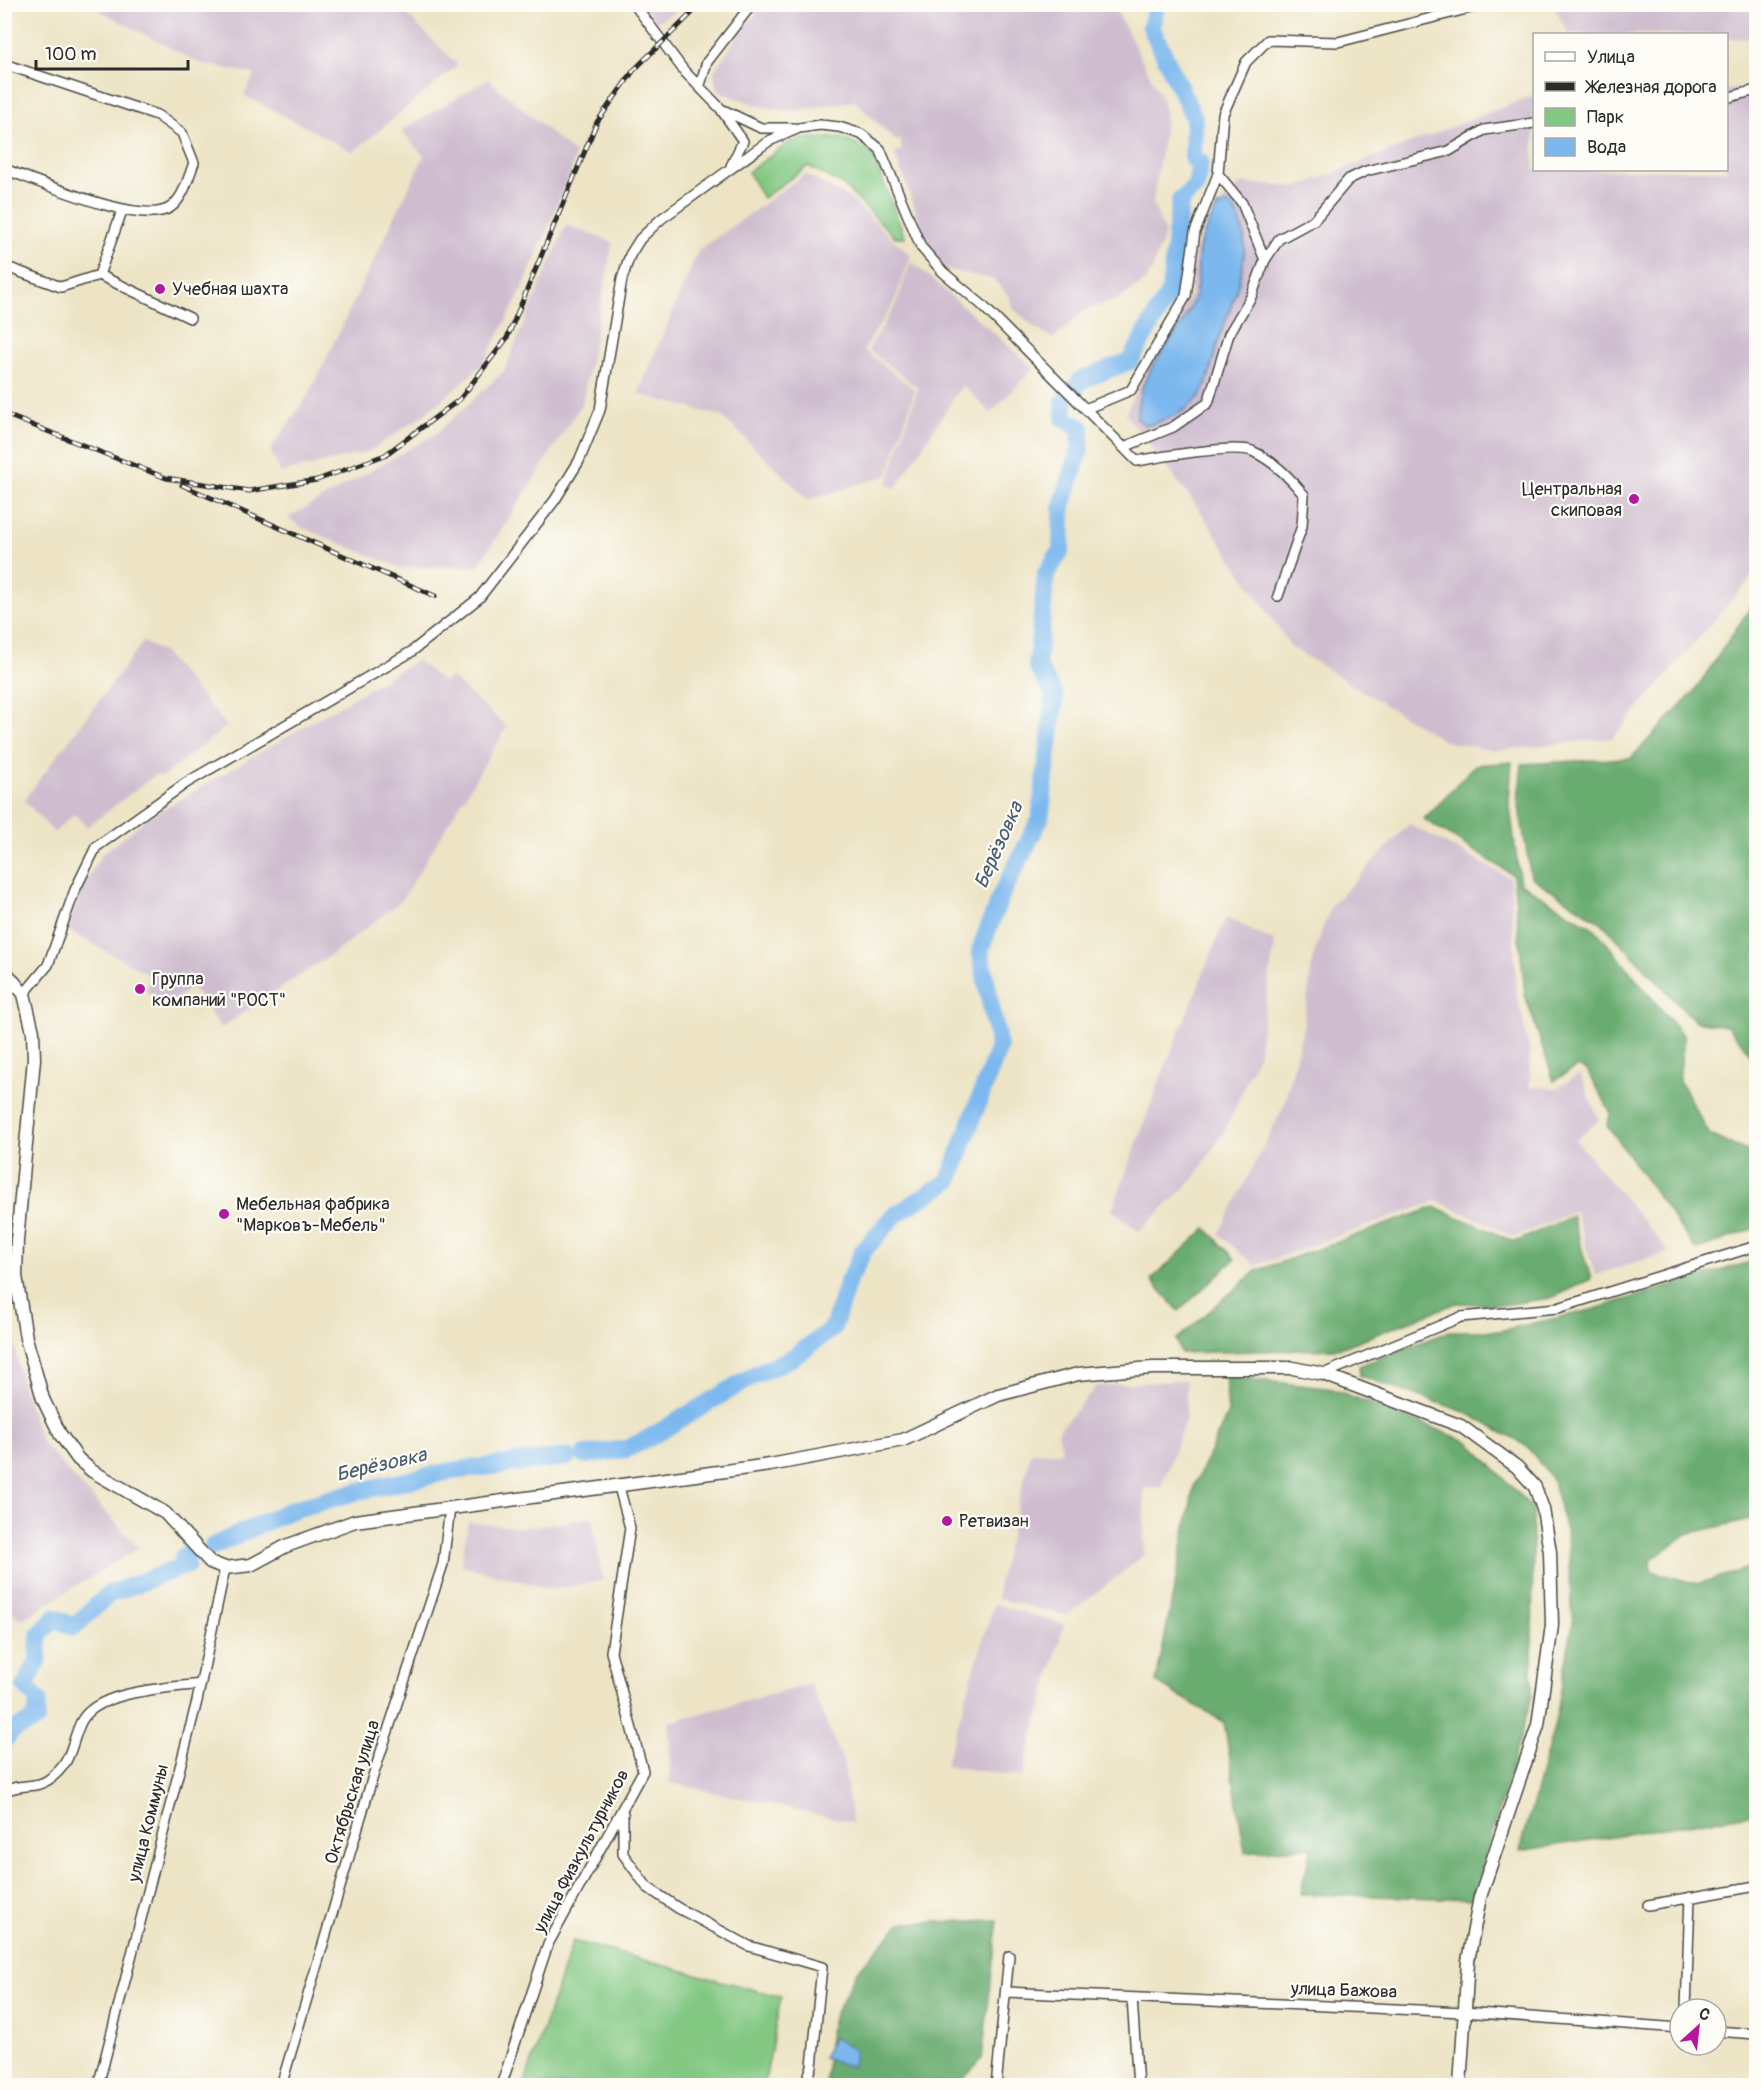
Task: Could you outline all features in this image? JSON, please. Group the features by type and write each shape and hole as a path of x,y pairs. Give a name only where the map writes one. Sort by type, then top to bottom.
{"street":[{"path":"634,4 685,72 721,109 743,141 730,169"},
{"path":"699,85 707,62 752,4"},
{"path":"1085,409 1131,390 1186,296 1195,232 1218,174 1223,114 1246,62 1268,40 1338,42 1466,7 1486,4"},
{"path":"4,64 157,115 182,133 194,163 182,195 170,209 152,213 122,211 4,169"},
{"path":"1728,97 1756,90"},
{"path":"721,109 761,128 799,128 820,125 839,127 861,134 880,150 921,247 943,272 982,305 1137,461 1193,452 1250,450 1283,471 1304,495 1302,526 1278,596"},
{"path":"1124,447 1173,427 1208,403 1229,334 1251,297 1266,260 1279,238 1314,220 1349,178 1366,171 1449,151 1484,130 1533,123"},
{"path":"24,994 48,964 75,890 96,847 186,783 411,652 479,598 555,500 579,461 600,410 622,279 630,255 640,239 661,219 769,141 799,128"},
{"path":"1218,174 1242,203 1266,260"},
{"path":"99,274 122,211"},
{"path":"4,266 61,286 99,274 190,318"},
{"path":"4,970 24,994 33,1032 34,1059 16,1239 16,1276 26,1338 43,1399 60,1434 78,1459 92,1471 165,1513 210,1562 225,1568 251,1565 286,1546 355,1521 770,1465 903,1440 998,1395 1078,1374 1152,1368 1293,1368 1323,1374 1461,1426 1517,1467 1535,1487 1543,1509 1550,1552 1552,1625 1538,1725 1480,1897 1468,1961 1460,2085"},
{"path":"1323,1374 1461,1317 1558,1308 1756,1246"},
{"name":"улица Физкультурников","path":"501,2085 549,1944 643,1771 611,1652 630,1528 619,1487"},
{"name":"Октябрьская улица","path":"281,2085 373,1776 443,1564 450,1508"},
{"name":"улица Коммуны","path":"98,2085 201,1684 225,1568"},
{"path":"4,1792 12,1786 47,1782 71,1755 82,1720 104,1702 137,1692 201,1684"},
{"path":"623,1811 623,1854 647,1887 678,1908 749,1946 822,1967 812,2066 805,2085"},
{"path":"1648,1905 1756,1886"},
{"path":"1686,1997 1690,1897"},
{"path":"996,2085 1009,1956"},
{"name":"улица Бажова","path":"1006,1992 1464,2012 1668,2027"},
{"path":"1132,1998 1138,2085"},
{"path":"1728,2032 1756,2034"}],"shaded area":[{"path":"89,5 397,5 458,65 353,152 244,95 255,74 199,63"},
{"path":"643,5 681,5 676,11 656,22"},
{"path":"762,5 1114,5 1162,99 1166,117 1153,203 1165,233 1152,270 1143,283 1117,300 1084,311 1053,339 1035,328 1012,307 1010,297 994,280 946,269 930,250 895,154 901,150 901,141 895,140 855,101 793,111 763,107 722,93 716,86 714,71 746,23 753,18"},
{"path":"1552,5 1756,5 1756,38 1728,39 1728,33 1568,33"},
{"path":"488,79 575,154 571,171 522,290 484,363 428,412 368,452 281,473 270,450 309,394 424,156 401,131"},
{"path":"1728,89 1756,89 1756,572 1613,738 1495,751 1444,741 1291,647 1194,502 1125,414 1155,353 1191,294 1195,249 1217,207 1242,183 1298,187 1533,95 1533,171 1728,171"},
{"path":"805,174 852,200 911,256 894,302 864,350 915,390 888,475 808,500 722,416 638,394 698,251"},
{"path":"566,225 613,242 582,404 478,566 400,568 301,527 288,518 437,433 504,371"},
{"path":"911,261 1034,368 991,413 962,385 896,488 887,485 918,388 868,350 896,304"},
{"path":"143,642 163,652 227,726 162,777 155,775 87,827 74,814 54,833 24,800"},
{"path":"417,660 443,682 451,677 507,727 402,900 344,946 221,1028 192,987 175,999 160,998 145,991 152,976 67,930 82,887 102,854 145,820"},
{"path":"1409,824 1510,878 1517,995 1529,1048 1530,1087 1557,1088 1580,1074 1599,1120 1576,1140 1669,1252 1595,1275 1575,1211 1515,1237 1437,1201 1255,1266 1219,1234 1284,1106 1303,1028 1313,956 1331,906"},
{"path":"1226,917 1275,942 1258,1055 1225,1130 1193,1180 1139,1232 1112,1210 1159,1082"},
{"path":"5,1324 10,1324 23,1388 42,1443 139,1548 21,1620 5,1605"},
{"path":"1186,1380 1186,1418 1161,1487 1144,1488 1144,1555 1067,1616 998,1599 998,1585 1031,1452 1062,1452 1058,1430 1097,1386"},
{"path":"592,1517 603,1580 553,1590 461,1565 468,1522 522,1528"},
{"path":"994,1604 1064,1624 1022,1777 945,1766"},
{"path":"810,1684 843,1761 852,1822 670,1783 669,1722"}],"green space":[{"path":"807,138 841,138 871,151 905,237 895,237 843,185 808,166 763,198 748,172 791,141"},
{"path":"1756,599 1756,1061 1727,1026 1695,1021 1601,922 1531,877 1518,800 1522,764 1631,758 1694,692"},
{"path":"1512,762 1509,800 1520,883 1595,929 1684,1037 1679,1080 1710,1135 1756,1155 1756,1228 1696,1250 1607,1125 1611,1113 1587,1070 1577,1066 1554,1081 1525,995 1513,875 1424,819 1475,765"},
{"path":"1435,1207 1515,1242 1572,1216 1591,1279 1551,1298 1503,1305 1457,1303 1338,1349 1181,1353 1176,1340 1256,1271"},
{"path":"1206,1228 1235,1259 1179,1311 1151,1280"},
{"path":"1756,1260 1756,1518 1687,1534 1650,1561 1651,1571 1697,1584 1756,1566 1756,1677 1750,1688 1756,1747 1756,1813 1520,1851 1555,1723 1573,1623 1567,1535 1553,1481 1528,1447 1465,1412 1360,1376 1359,1366 1450,1331 1499,1331 1591,1310"},
{"path":"1225,1376 1333,1389 1469,1442 1533,1509 1532,1696 1473,1899 1300,1894 1312,1847 1245,1852 1224,1722 1156,1682 1194,1486 1228,1413"},
{"path":"998,1920 982,2059 956,2085 825,2086 831,2023 856,1972 901,1923"},
{"path":"573,1941 781,1997 766,2076 761,2085 524,2085"}],"water":[{"path":"1229,204 1239,219 1244,235 1242,272 1208,379 1202,393 1187,408 1167,419 1145,426 1137,418 1144,382 1188,313 1195,296 1201,241 1217,207"},
{"path":"833,2038 855,2050 852,2067 823,2058"}],"waterway":[{"name":"Берёзовка","path":"1076,387 1081,380 1130,361 1170,291 1180,201 1196,186 1200,162 1193,159 1194,118 1151,27 1157,4"},
{"name":"Берёзовка","path":"853,1272 863,1251 895,1215 949,1181 999,1047 980,950 1001,895 1040,819 1055,696 1037,666 1046,574 1061,550 1062,506 1080,449 1081,428 1064,418 1064,401"},
{"name":"Берёзовка","path":"584,1455 627,1449 754,1375 792,1358 833,1328 848,1281"},
{"name":"Берёзовка","path":"213,1546 291,1510 355,1492 451,1471 567,1457"},
{"name":"Берёзовка","path":"4,1740 13,1730 36,1720 38,1700 25,1686 38,1660 39,1635 55,1618 74,1627 109,1594 187,1565 183,1557 190,1552"}],"railway":[{"path":"4,414 166,478 249,491 317,480 385,455 460,399 507,338 597,122 634,70 701,4"},
{"path":"182,485 435,596"}],"place":[{"name":"Учебная шахта","path":"160,289"},
{"name":"Центральная скиповая","path":"1634,499"},
{"name":"Группа компаний \"РОСТ\"","path":"140,989"},
{"name":"Мебельная фабрика \"Марковъ-Мебель\"","path":"224,1214"},
{"name":"Ретвизан","path":"947,1521"}]}
